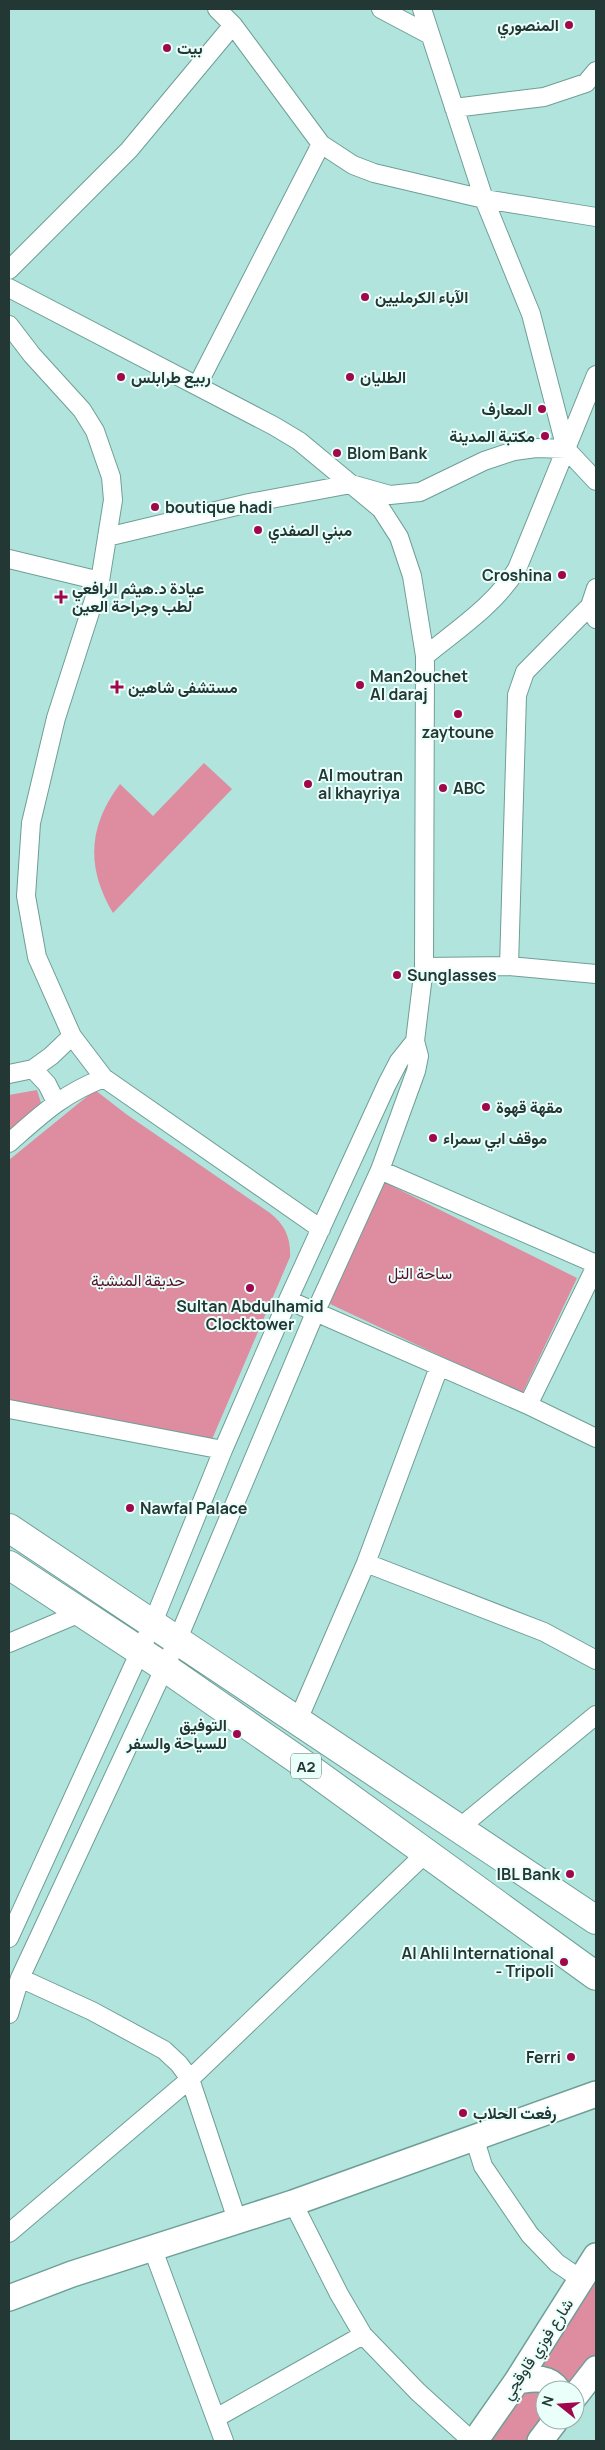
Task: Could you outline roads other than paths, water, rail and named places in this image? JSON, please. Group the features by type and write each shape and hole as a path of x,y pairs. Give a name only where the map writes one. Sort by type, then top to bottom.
{"highway":[{"name":"A2","path":"9,1528 152,1626 177,1640 298,1720 596,1920"},
{"name":"A2","path":"9,1565 164,1667 596,1976"}],"street":[{"path":"218,9 233,25 321,144 353,165 374,173 484,199 596,217"},
{"path":"380,9 430,35"},
{"path":"422,9 484,199 531,314 566,449 596,481"},
{"path":"9,270 129,150 233,25"},
{"path":"454,108 544,96 586,83 596,71"},
{"path":"197,386 321,144"},
{"path":"9,288 299,441 381,509 399,537 412,576 425,656 424,966 415,1041 419,1056 416,1071 380,1170 315,1313 177,1640 20,1978 9,2014"},
{"path":"9,325 32,355 82,410 96,431 111,476 113,500 100,582 56,718 34,813 26,896 37,957 72,1036 104,1078 321,1230"},
{"path":"425,656 507,586 524,552 596,375"},
{"path":"107,538 250,503 351,484 390,495 420,492 484,461 514,451 536,448 566,449"},
{"path":"9,559 100,582"},
{"path":"509,966 517,695 526,672 593,612 596,588"},
{"path":"424,966 509,966 596,974"},
{"path":"9,1074 33,1069 52,1056 72,1036"},
{"path":"9,1938 152,1626 223,1450 288,1300 387,1084 399,1061 415,1041"},
{"path":"33,1069 47,1084 56,1102"},
{"path":"9,1144 56,1102 78,1088 104,1078"},
{"path":"380,1170 596,1265 528,1404"},
{"path":"288,1300 528,1404 596,1438"},
{"path":"298,1720 366,1563 440,1367"},
{"path":"9,1409 223,1450"},
{"path":"366,1563 544,1632 596,1660"},
{"path":"9,1643 80,1613"},
{"path":"458,1829 596,1715"},
{"path":"9,2233 190,2079 426,1853"},
{"path":"20,1978 92,2011 164,2050 179,2064 190,2079 237,2220"},
{"path":"9,2298 152,2247 293,2203 596,2094"},
{"path":"474,2137 482,2166 530,2235 557,2263 582,2280"},
{"path":"293,2203 339,2294 364,2335 418,2392 473,2441"},
{"path":"152,2247 224,2441"},
{"name":"شارع فوزي قاوقجي","path":"473,2441 517,2381 596,2256"},
{"path":"216,2418 364,2335"},
{"path":"585,2383 596,2369"},
{"path":"517,2381 538,2378 547,2380"},
{"path":"540,2441 548,2430"}],"place":[{"name":"المنصوري","path":"569,25"},
{"name":"بيت","path":"167,48"},
{"name":"الآباء الكرمليين","path":"365,297"},
{"name":"ربيع طرابلس","path":"121,377"},
{"name":"الطليان","path":"350,377"},
{"name":"المعارف","path":"542,409"},
{"name":"مكتبة المدينة","path":"545,436"},
{"name":"Blom Bank","path":"337,453"},
{"name":"boutique hadi","path":"155,507"},
{"name":"مبني الصفدي","path":"258,530"},
{"name":"Croshina","path":"562,575"},
{"name":"عيادة د.هيثم الرافعي لطب وجراحة العين","path":"61,597"},
{"name":"Man2ouchet Al daraj","path":"360,685"},
{"name":"مستشفى شاهين","path":"117,687"},
{"name":"zaytoune","path":"458,714"},
{"name":"Al moutran al khayriya","path":"308,784"},
{"name":"ABC","path":"443,788"},
{"name":"Sunglasses","path":"397,975"},
{"name":"مقهة قهوة","path":"486,1107"},
{"name":"موقف ابي سمراء","path":"433,1138"},
{"name":"Sultan Abdulhamid Clocktower","path":"250,1288"},
{"name":"Nawfal Palace","path":"130,1508"},
{"name":"التوفيق للسياحة والسفر","path":"237,1734"},
{"name":"IBL Bank","path":"570,1874"},
{"name":"Al Ahli International - Tripoli","path":"564,1962"},
{"name":"Ferri","path":"571,2057"},
{"name":"رفعت الحلاب","path":"463,2113"}],"park label":[{"name":"ساحة التل","path":"420,1273"},
{"name":"حديقة المنشية","path":"138,1280"}]}
